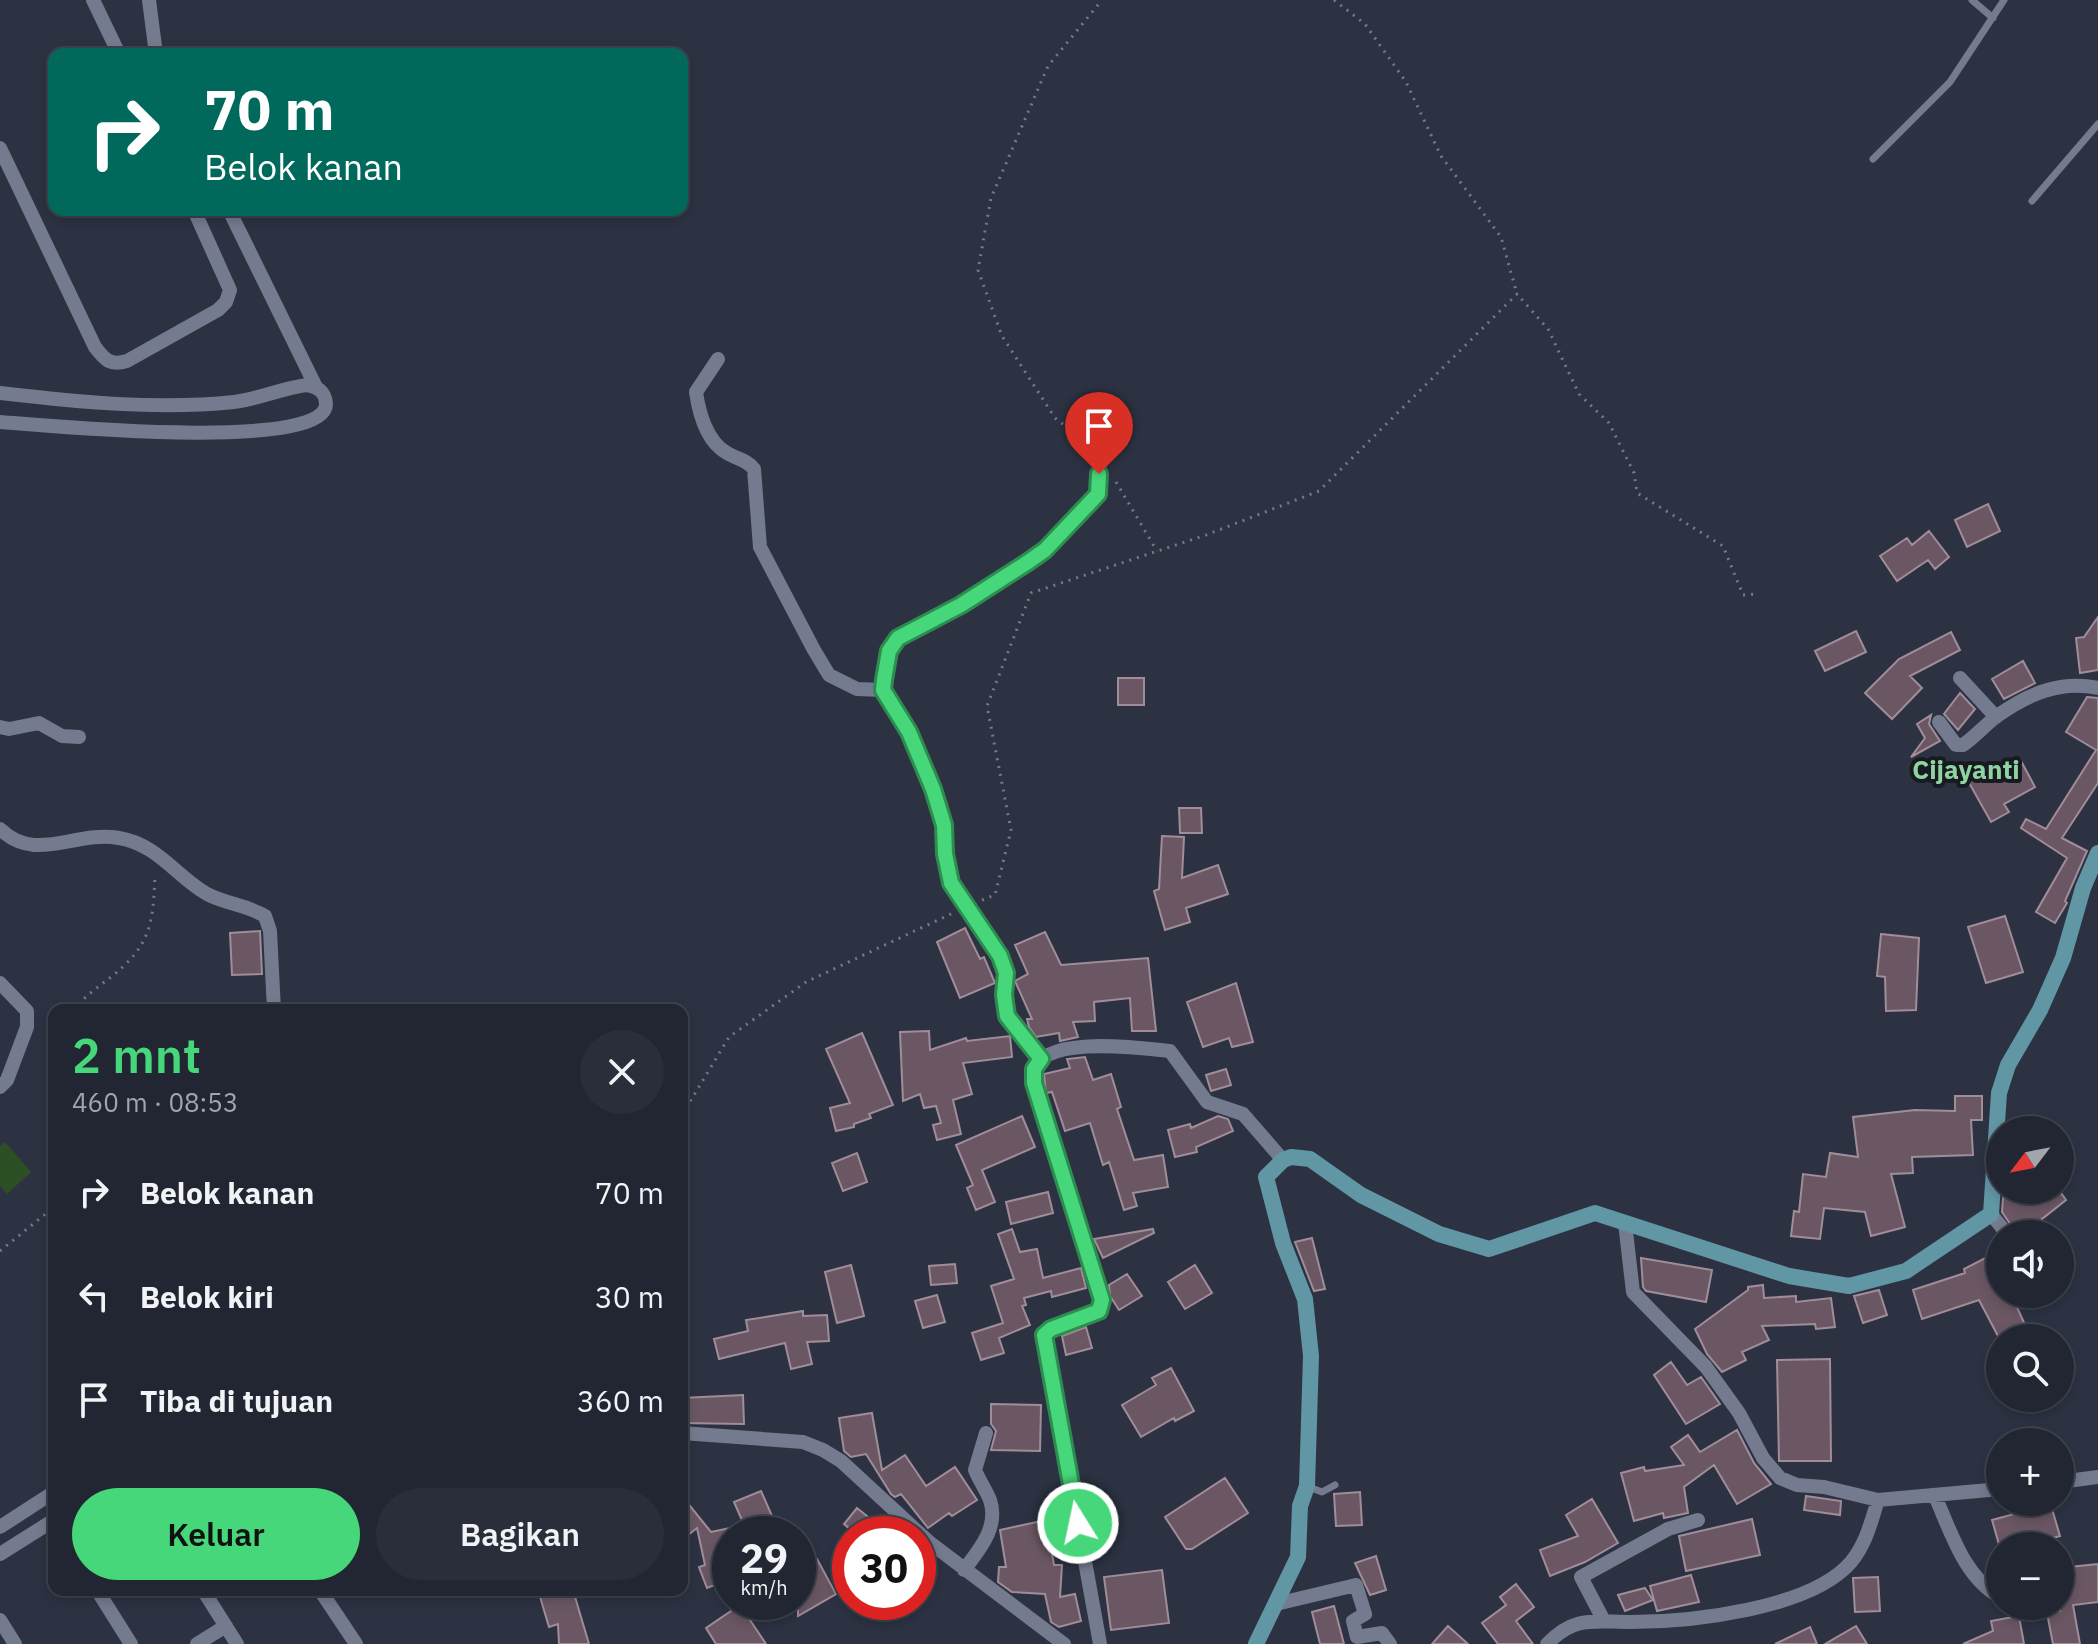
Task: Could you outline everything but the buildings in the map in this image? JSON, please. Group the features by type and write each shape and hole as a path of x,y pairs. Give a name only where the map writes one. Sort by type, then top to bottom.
{"main road":[{"path":"1256,1644 1298,1557 1300,1506 1307,1486 1311,1356 1305,1299 1283,1243 1266,1177 1283,1160 1291,1157 1310,1159 1361,1195 1439,1234 1489,1249 1595,1213 1789,1276 1849,1286 1906,1271 1991,1214 1999,1093 2008,1065 2040,1010 2063,958 2083,888 2098,853"}],"street":[{"path":"93,0 116,48"},
{"path":"149,0 155,48"},
{"path":"0,148 95,347 106,361 116,364 127,361 218,310 226,302 230,290 197,216"},
{"path":"0,422 135,433 238,431 299,425 321,417 326,408 325,395 316,387 232,216"},
{"path":"718,359 710,366 696,392 698,405 712,441 723,452 745,461 754,469 760,547 829,675 857,689 883,690"},
{"path":"0,393 89,402 185,405 238,402 294,387 316,387"},
{"path":"1041,1059 1007,1016 1004,995 1006,973 1000,956 951,883 945,854 944,825 933,789 909,732 883,690 889,651 898,638 961,605 1045,550 1098,494 1100,453"},
{"path":"1960,678 1996,717"},
{"path":"1939,722 1956,745 1963,745 1996,717 2053,687 2075,683 2098,688"},
{"path":"0,727 9,729 39,723 62,736 79,737"},
{"path":"0,829 11,841 27,846 46,846 100,836 135,842 177,868 209,896 252,908 265,916 270,931 274,1004"},
{"path":"0,983 27,1011 27,1027 7,1080 0,1087"},
{"path":"1100,1644 1044,1335 1051,1329 1099,1311 1102,1300 1034,1083 1034,1069 1049,1052 1080,1048 1170,1051 1207,1102 1243,1114 1283,1160"},
{"path":"1991,1214 1996,1220"},
{"path":"1625,1223 1633,1292 1706,1367 1739,1413 1763,1458 1780,1478 1797,1485 1824,1487 1878,1500 1986,1491"},
{"path":"688,1433 803,1442 823,1450 841,1461 964,1570 1064,1644"},
{"path":"964,1570 983,1545 993,1519 989,1499 975,1470 986,1433"},
{"path":"2074,1480 2098,1477"},
{"path":"0,1527 48,1496"},
{"path":"1935,1496 1970,1571 1986,1589"},
{"path":"1547,1644 1565,1628 1581,1621 1686,1619 1745,1611 1780,1601 1827,1581 1850,1563 1865,1539 1878,1500"},
{"path":"1604,1621 1581,1577 1658,1534 1698,1520"},
{"path":"0,1554 48,1524"},
{"path":"1276,1604 1356,1585 1365,1614 1353,1621 1357,1637 1382,1633 1390,1644"},
{"path":"101,1596 131,1644"},
{"path":"207,1596 237,1644"},
{"path":"324,1596 356,1644"},
{"path":"0,1620 15,1644"},
{"path":"197,1644 226,1626"}],"lane":[{"path":"1972,0 1993,18"},
{"path":"1873,159 1950,82 2004,0"},
{"path":"2032,201 2098,124"},
{"path":"1307,1486 1322,1492 1335,1485"}],"path":[{"path":"1102,0 1048,66 991,198 978,270 1002,336 1055,418 1100,453 1157,551"},
{"path":"1334,0 1365,24 1406,82 1441,156 1501,237 1517,294 1548,329 1579,394 1609,423 1634,473 1637,493 1723,546 1743,595 1759,594"},
{"path":"688,1105 729,1037 806,982 995,895 1011,830 987,706 1031,593 1157,551 1319,491 1517,294"},
{"path":"80,1004 124,967 143,945 154,914 156,855"},
{"path":"0,1251 48,1212"}],"green space":[{"path":"5,1142 31,1172 7,1194 0,1186 0,1146"}],"district":[{"name":"Cijayanti","path":"1966,769"}],"route":[{"path":"1078,1523 1044,1335 1051,1329 1099,1311 1102,1300 1034,1083 1034,1069 1041,1059 1007,1016 1004,995 1006,973 1000,956 951,883 945,854 944,825 933,789 909,732 883,690 889,651 898,638 961,605 1045,550 1098,494 1099,474"}]}
